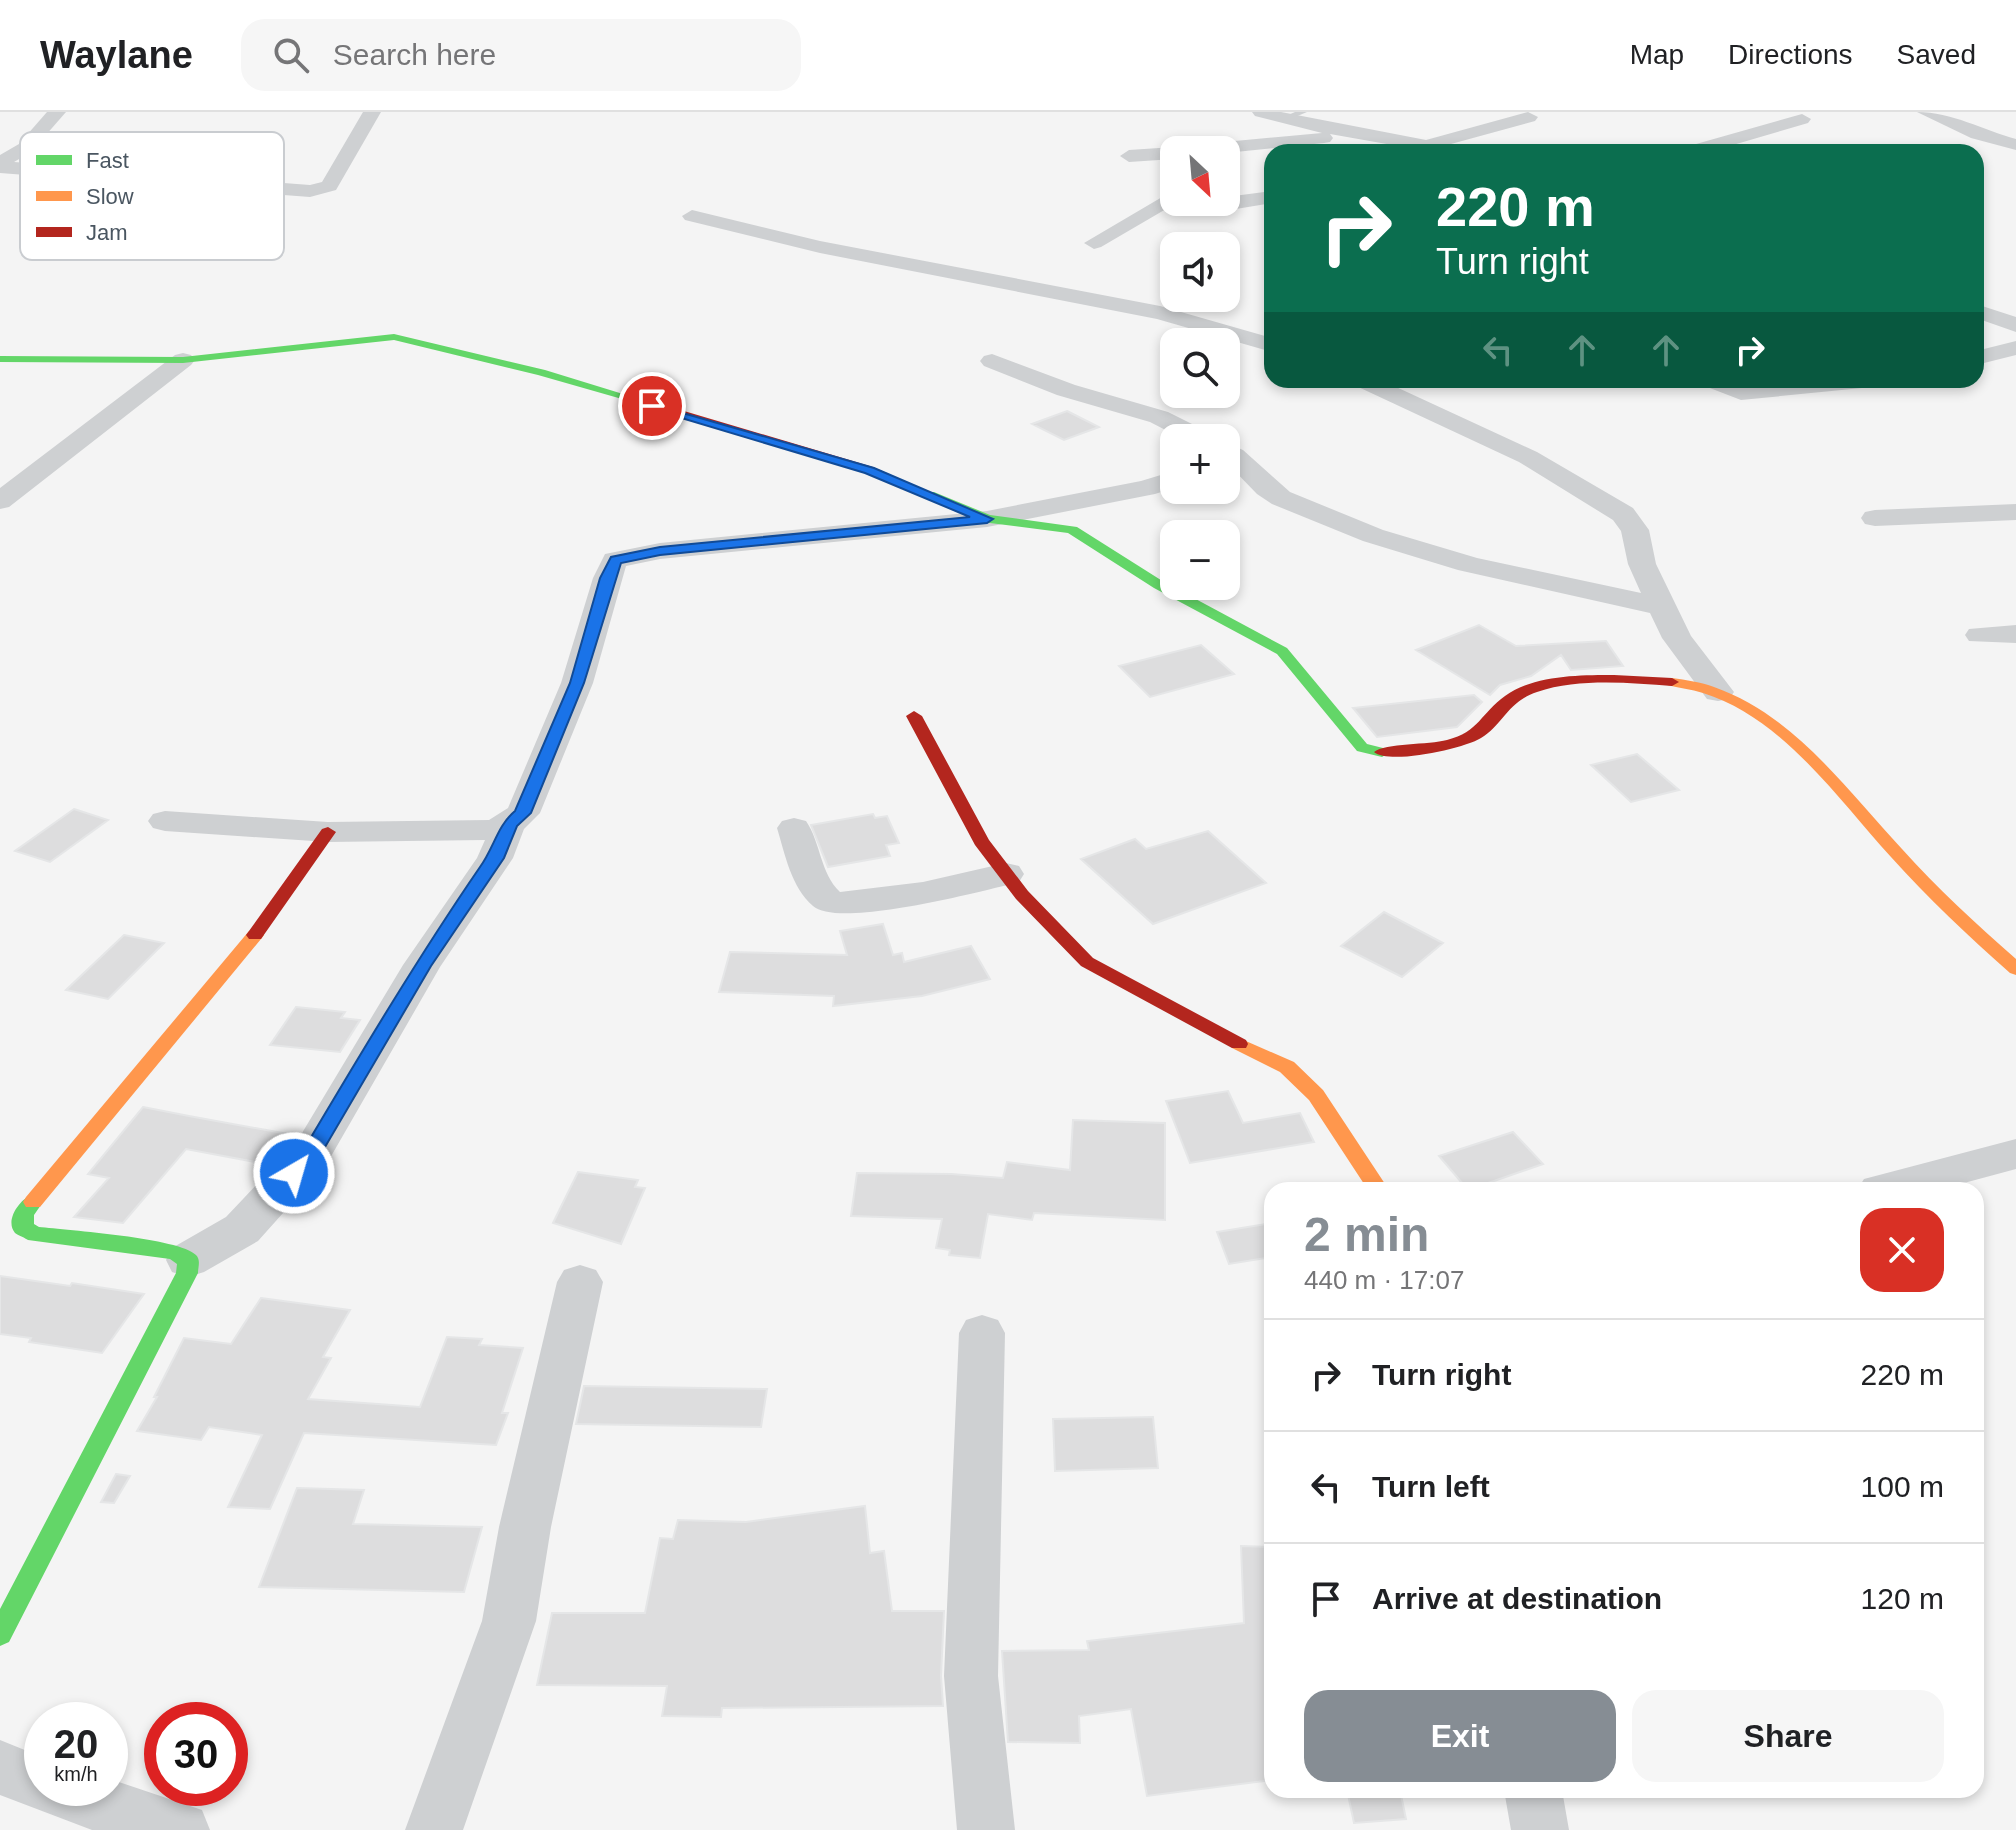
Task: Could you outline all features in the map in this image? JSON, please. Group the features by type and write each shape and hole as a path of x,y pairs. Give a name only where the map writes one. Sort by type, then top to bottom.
{"street":[{"path":"39,132 57,112"},
{"path":"284,190 319,190 329,186 372,112"},
{"path":"1261,112 1283,119 1424,144"},
{"path":"1716,144 1810,116 1774,112"},
{"path":"1926,112 1977,134 2016,145"},
{"path":"1433,144 1529,117"},
{"path":"1240,146 1363,133"},
{"path":"0,165 20,151"},
{"path":"1129,156 1160,154"},
{"path":"1984,154 2016,155"},
{"path":"0,165 20,167"},
{"path":"1240,202 1264,198"},
{"path":"1094,243 1160,204"},
{"path":"692,216 820,247 1160,313 1264,343"},
{"path":"1984,314 2016,325"},
{"path":"0,359 183,360 394,337 541,372 869,470 987,519 1072,530 1159,585 1282,651 1362,748 1370,752 1469,739 1478,735 1508,698 1536,688 1637,680 1680,681 1718,692 1757,714 1804,753 1939,899 2016,969"},
{"path":"1984,356 2016,348"},
{"path":"0,501 183,360"},
{"path":"992,361 1066,390 1159,417 1173,424"},
{"path":"1379,388 1528,457 1623,514 1635,530 1642,564 1677,638 1718,692"},
{"path":"1729,388 1741,393 1791,388"},
{"path":"1240,465 1277,496 1374,535 1499,574 1661,606"},
{"path":"165,821 328,832 493,830 509,824 523,813 577,683 615,560 660,551 987,519 1160,484"},
{"path":"1875,518 2016,512"},
{"path":"1980,635 2016,634"},
{"path":"914,716 981,841 1022,895 1087,962 1287,1067 1316,1095 1374,1182"},
{"path":"188,1260 242,1229 311,1154 422,965 495,858 509,824"},
{"path":"794,828 813,879 825,900 834,904 923,893 1006,874"},
{"path":"188,1260 174,1252 35,1234 23,1228 24,1213 267,920 328,832"},
{"path":"1909,1182 2016,1154"},
{"path":"0,1634 187,1273 188,1260"},
{"path":"434,1830 509,1621 525,1527 580,1282"},
{"path":"982,1333 971,1676 986,1830"},
{"path":"0,1767 24,1777"},
{"path":"1534,1798 1540,1830"},
{"path":"106,1806 181,1830"}],"lane":[{"path":"1283,119 1303,112"}],"building":[{"path":"1067,411 1099,427 1064,440 1032,424"},
{"path":"1479,625 1516,646 1606,641 1623,666 1571,670 1561,655 1531,676 1500,685 1490,695 1416,650"},
{"path":"1201,645 1234,674 1150,697 1119,666"},
{"path":"1474,695 1482,702 1457,727 1377,737 1353,708"},
{"path":"1637,754 1679,790 1631,802 1591,765"},
{"path":"74,809 108,820 50,862 15,851"},
{"path":"873,814 875,818 887,816 899,843 886,845 890,856 828,867 811,825"},
{"path":"1208,831 1266,883 1153,924 1081,859 1135,839 1146,849"},
{"path":"1384,912 1443,943 1402,977 1341,946"},
{"path":"883,924 893,955 902,953 904,962 971,946 990,979 922,996 833,1006 834,996 719,992 730,952 847,955 840,931"},
{"path":"124,935 164,943 108,999 66,990"},
{"path":"296,1007 345,1012 341,1018 360,1020 340,1052 270,1045"},
{"path":"1228,1091 1243,1123 1300,1113 1314,1142 1190,1163 1166,1101"},
{"path":"143,1107 288,1134 266,1164 186,1149 123,1223 74,1217 109,1178 88,1174"},
{"path":"1073,1120 1165,1123 1165,1220 1034,1213 1032,1220 988,1214 980,1258 949,1255 950,1250 936,1248 942,1219 851,1216 857,1173 1003,1178 1007,1162 1070,1170"},
{"path":"1513,1132 1543,1164 1491,1182 1461,1182 1439,1156"},
{"path":"578,1172 638,1180 635,1187 645,1188 621,1244 553,1223"},
{"path":"1264,1224 1264,1258 1229,1264 1217,1232"},
{"path":"0,1276 144,1294 102,1353 29,1342 31,1338 0,1334"},
{"path":"261,1298 350,1310 323,1357 331,1358 308,1399 420,1407 447,1337 482,1339 479,1345 523,1348 502,1413 508,1413 496,1445 304,1433 270,1509 228,1507 262,1435 209,1427 201,1440 137,1431 157,1397 154,1397 184,1338 231,1344"},
{"path":"584,1386 767,1389 761,1427 576,1424"},
{"path":"1153,1417 1158,1468 1055,1471 1053,1419"},
{"path":"116,1474 130,1476 114,1503 101,1502"},
{"path":"297,1488 364,1490 353,1524 482,1527 464,1592 259,1587"},
{"path":"865,1506 870,1553 884,1551 892,1611 944,1611 943,1706 722,1708 721,1717 662,1716 667,1686 537,1685 552,1613 645,1613 660,1538 673,1539 678,1520 746,1522"},
{"path":"1241,1546 1264,1547 1264,1781 1147,1796 1131,1709 1079,1716 1080,1743 1008,1742 1002,1651 1089,1650 1087,1641 1244,1623"},
{"path":"1349,1798 1402,1798 1406,1819 1354,1823"}],"traffic: fast":[{"path":"0,359 183,360 394,337 541,372 643,402"},
{"path":"930,495 987,519 1072,530 1159,585 1282,651 1362,748 1382,752"},
{"path":"0,1634 187,1273 188,1260 174,1252 35,1234 23,1228 24,1213 33,1202"}],"traffic: slow":[{"path":"1672,682 1708,689 1740,703 1770,723 1825,773 1927,885 2016,969"},
{"path":"33,1202 255,935"},
{"path":"1239,1044 1287,1067 1316,1095 1374,1182"}],"traffic: jam":[{"path":"643,402 869,470 930,495"},
{"path":"1382,752 1421,749 1464,740 1483,729 1512,697 1535,688 1594,679 1672,682"},
{"path":"914,716 981,841 1022,895 1087,962 1239,1044"},
{"path":"255,935 328,832"}],"route":[{"path":"294,1173 311,1154 422,965 495,858 509,824 523,813 577,683 615,560 660,551 987,519 869,470 652,406"}]}
